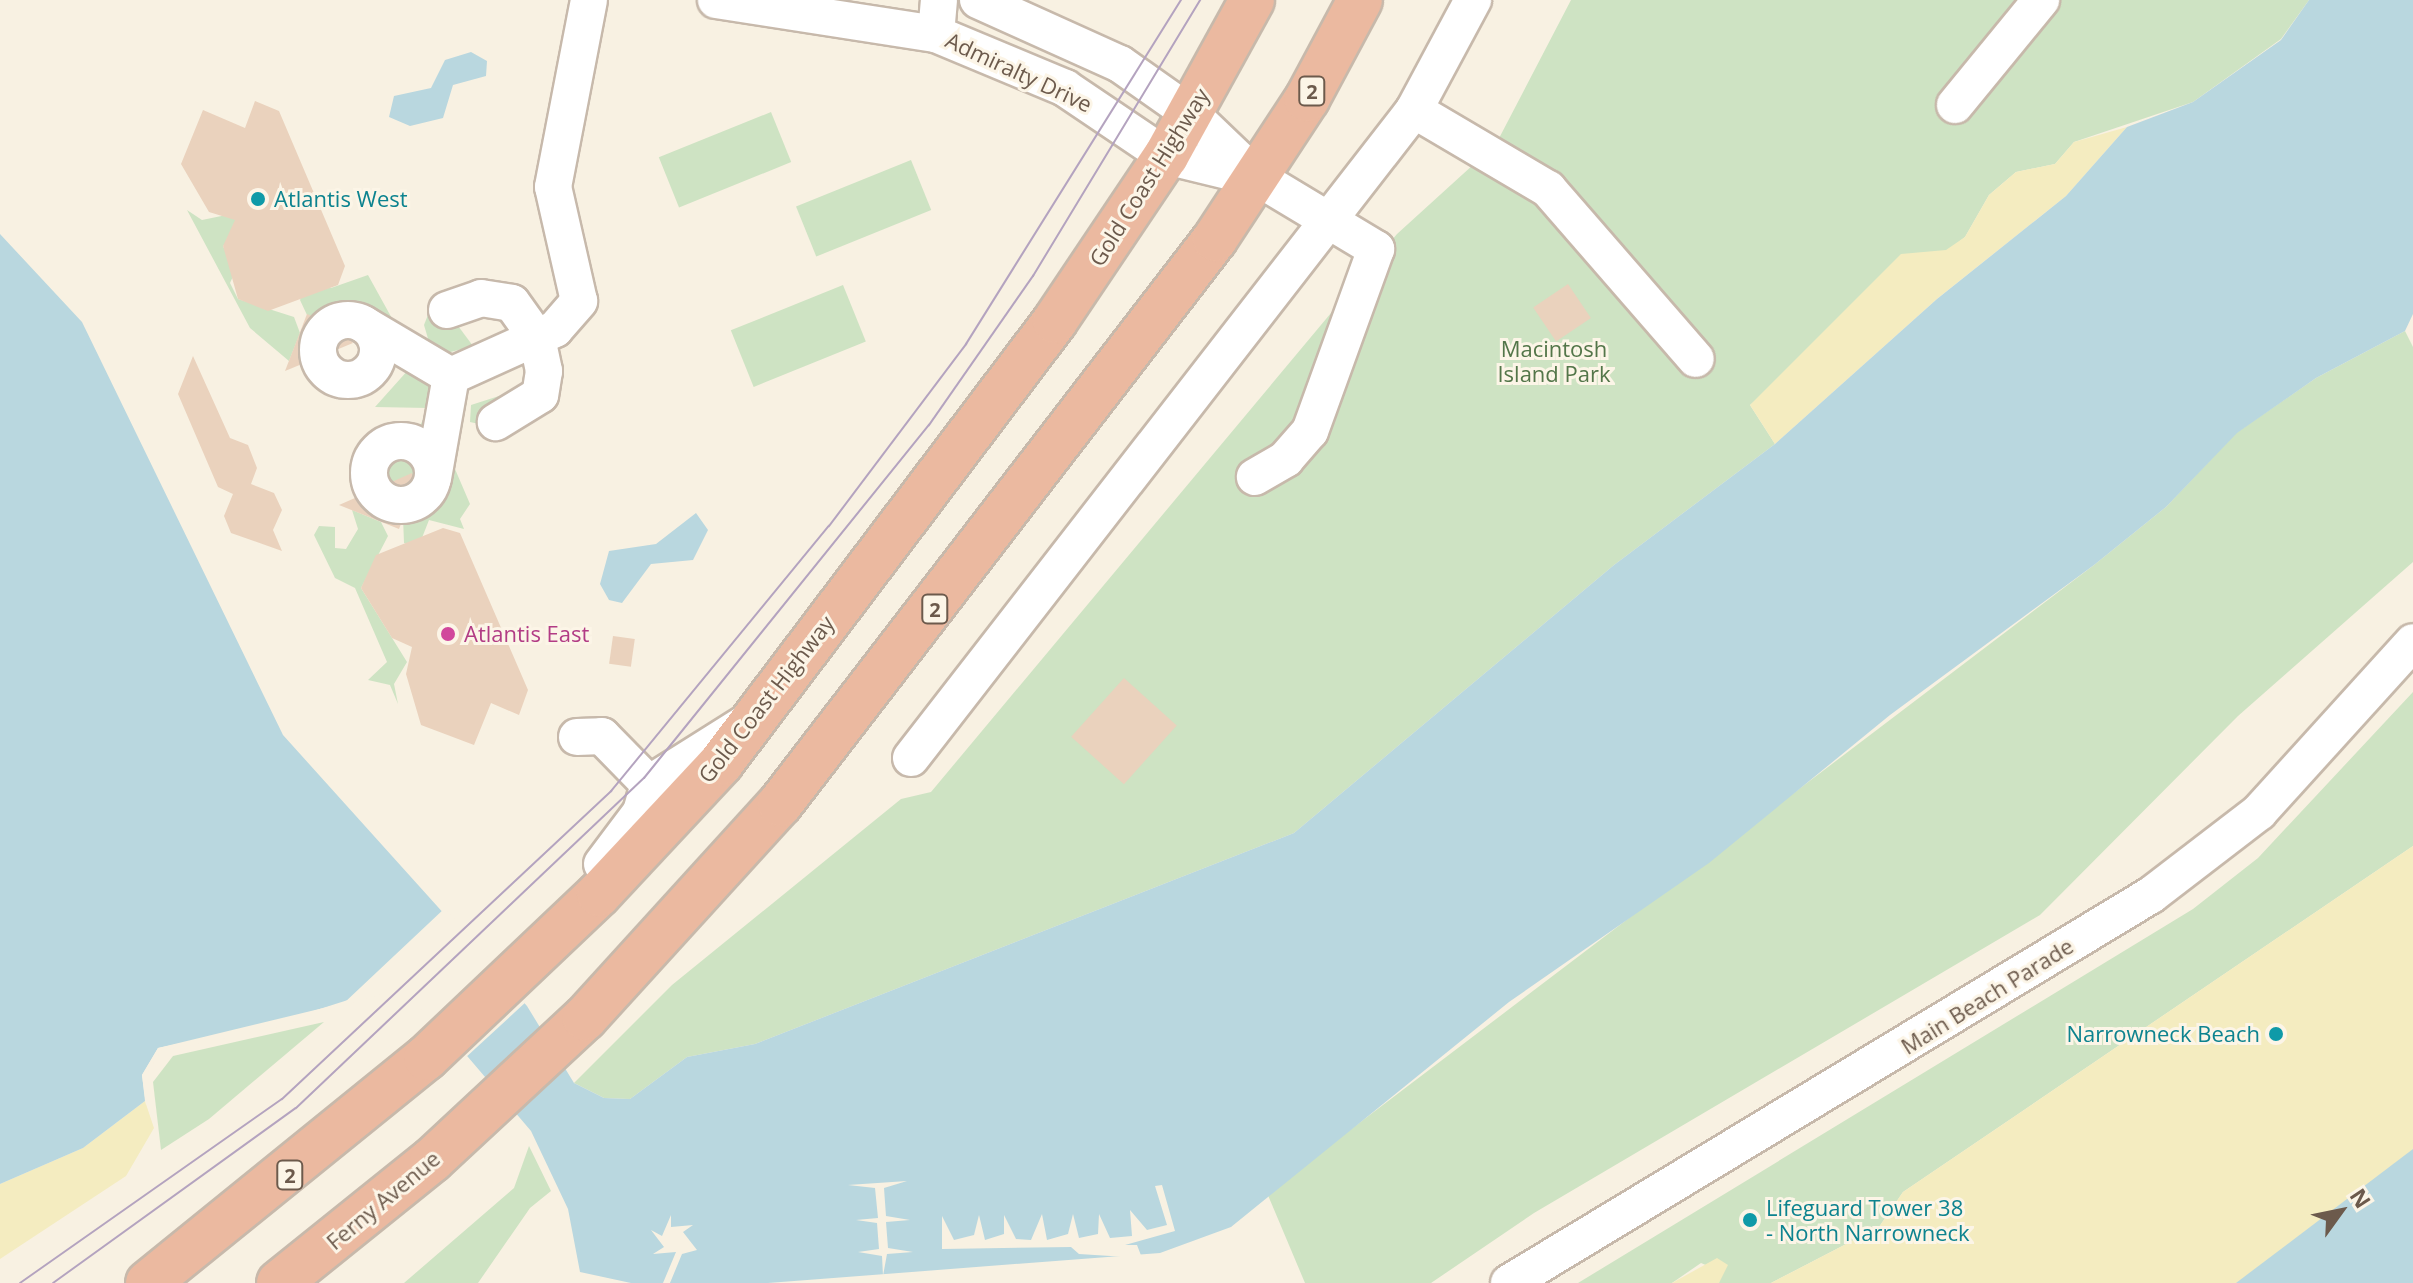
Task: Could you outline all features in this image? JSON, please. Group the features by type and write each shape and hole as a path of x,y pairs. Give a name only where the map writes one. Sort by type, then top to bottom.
{"highway":[{"name":"Gold Coast Highway","path":"148,1283 426,1058 599,894 721,763 748,722 1055,321 1166,156 1252,0"},
{"name":"2","path":"1258,178 1360,0"},
{"name":"Ferny Avenue","path":"279,1283 483,1111 585,1018 780,804 879,683 1258,178"}],"street":[{"path":"451,376 537,338 566,321 579,301 553,187 589,0"},
{"name":"Admiralty Drive","path":"716,0 938,17 1065,88 1166,156"},
{"path":"978,0 1028,11 1120,64 1191,114 1258,178 1322,222 1376,249 1310,431 1286,459 1255,477"},
{"path":"911,758 1322,222 1414,110 1473,0"},
{"path":"1955,105 2041,0"},
{"path":"1414,110 1548,189 1696,359"},
{"path":"1166,156 1258,178"},
{"path":"447,310 481,298 512,303 537,338 544,371 540,395 496,422"},
{"path":"363,324 451,376"},
{"path":"433,478 451,376"},
{"name":"Main Beach Parade","path":"1509,1283 2151,895 2259,812 2413,642"},
{"path":"599,894 599,867 641,812 649,784 748,722"},
{"path":"577,737 602,736 649,784"}],"green space":[{"name":"Macintosh Island Park","path":"1571,0 2309,0 2281,39 2193,102 2074,142 2055,164 2016,172 1989,195 1965,237 1750,405 1775,444 1614,565 1294,833 755,1044 687,1057 630,1099 604,1098 574,1083 672,985 901,799 931,792 1397,234 1496,144"},
{"path":"771,112 791,162 679,207 659,157"},
{"path":"911,160 931,210 816,257 796,206"},
{"path":"187,210 202,220 236,213 241,225 223,246 235,272 230,283 238,299 294,317 300,333 289,361 250,328"},
{"path":"368,275 394,322 348,306 322,321 307,315 300,300 309,279 331,288"},
{"path":"843,285 866,342 754,387 731,330"},
{"path":"431,307 447,311 473,346 447,353 429,342 424,325"},
{"path":"2405,331 2413,347 2413,562 2238,716 2040,915 1534,1213 1431,1283 1305,1283 1267,1193 2094,565 2166,507 2236,433 2316,378"},
{"path":"388,357 397,358 434,384 425,431 417,433 428,408 375,407 409,369"},
{"path":"526,377 530,377 488,426 470,422 471,405 518,390"},
{"path":"401,455 413,460 418,472 413,484 401,489 389,484 384,472 389,460"},
{"path":"452,462 470,504 460,519 464,529 429,520 418,548 404,543 403,518 438,498"},
{"path":"352,510 381,522 388,536 361,588 407,662 394,684 398,704 390,685 368,680 387,662 355,588 335,578 314,535 319,526 335,527 335,548 346,549 358,529"},
{"path":"2413,692 2413,846 1903,1192 1879,1227 1771,1283 1719,1283 1720,1271 1701,1263 1672,1283 1578,1283 2193,909 2258,858"},
{"path":"324,1022 209,1119 161,1150 153,1082 173,1056"},
{"path":"529,1146 551,1191 530,1208 478,1283 404,1283 514,1188"}],"sand":[{"path":"2127,127 2066,196 1938,298 1775,444 1750,405 1901,254 1946,250 1965,237 1989,195 2016,172 2055,164 2074,142"},
{"name":"Narrowneck Beach","path":"2413,846 2413,1283 1771,1283 1879,1227 1903,1192"},
{"path":"145,1101 154,1128 126,1176 0,1259 0,1184 83,1148"},
{"path":"1717,1258 1728,1265 1719,1283 1672,1283"}],"water":[{"path":"2309,0 2413,0 2413,314 2405,331 2316,378 2237,433 2166,507 2094,565 1890,715 1709,863 1509,1002 1231,1227 1160,1253 768,1283 631,1283 580,1272 568,1209 531,1131 404,982 273,1024 158,1048 142,1075 145,1101 83,1148 0,1184 0,234 82,322 283,735 527,1006 574,1083 604,1098 630,1099 687,1057 755,1044 1294,833 1614,565 1775,444 1937,299 2066,196 2127,127 2193,102 2281,40"},
{"path":"471,52 487,61 486,76 453,85 443,118 410,126 389,117 394,96 431,88 445,60"},
{"path":"696,513 708,530 693,560 651,564 622,603 609,600 600,584 609,551 656,544"},
{"path":"2413,1149 2413,1283 2236,1283"}],"pier":[{"path":"445,908 527,1001 464,1059 403,987 274,1028 161,1051 146,1075 146,1105 142,1075 158,1048 344,1003"},
{"path":"907,1181 884,1188 886,1216 910,1220 886,1222 888,1248 913,1252 887,1254 883,1276 882,1256 858,1252 879,1249 877,1223 856,1220 878,1218 875,1188 848,1185"},
{"path":"1162,1185 1175,1231 1125,1245 1137,1245 1142,1258 1079,1254 1071,1247 942,1249 942,1216 954,1240 974,1235 979,1215 985,1240 1004,1234 1004,1215 1016,1239 1031,1240 1042,1214 1047,1240 1068,1234 1073,1214 1079,1238 1098,1234 1099,1214 1110,1238 1132,1236 1130,1210 1147,1230 1167,1225 1155,1186"},
{"path":"671,1215 671,1227 693,1225 683,1232 697,1250 682,1254 670,1283 663,1283 676,1252 653,1254 664,1247 651,1230 662,1236"}],"building":[{"name":"Atlantis West","path":"255,101 279,111 345,266 338,285 268,311 238,299 223,246 235,220 209,212 181,164 203,110 245,128"},
{"path":"1568,284 1591,318 1556,341 1533,307"},
{"path":"307,314 343,329 353,343 285,371"},
{"path":"193,356 230,438 248,445 257,468 251,484 274,493 282,510 273,530 282,551 231,533 224,516 233,494 218,487 178,394"},
{"path":"412,473 415,488 399,529 339,505"},
{"name":"Atlantis East","path":"443,528 460,533 528,690 519,715 491,703 474,745 421,725 406,674 412,647 392,638 361,588 376,555"},
{"path":"613,636 635,639 631,667 609,664"},
{"path":"1124,678 1177,726 1124,784 1071,737"}],"tram line":[{"path":"20,1283 282,1099 611,791 829,526 966,344 1181,0"},
{"path":"53,1283 296,1108 644,778 929,425 1033,276 1200,0"}],"place":[{"name":"Atlantis West","path":"258,199"},
{"name":"Atlantis East","path":"448,634"},
{"name":"Narrowneck Beach","path":"2276,1034"},
{"name":"Lifeguard Tower 38 - North Narrowneck","path":"1750,1220"}]}
